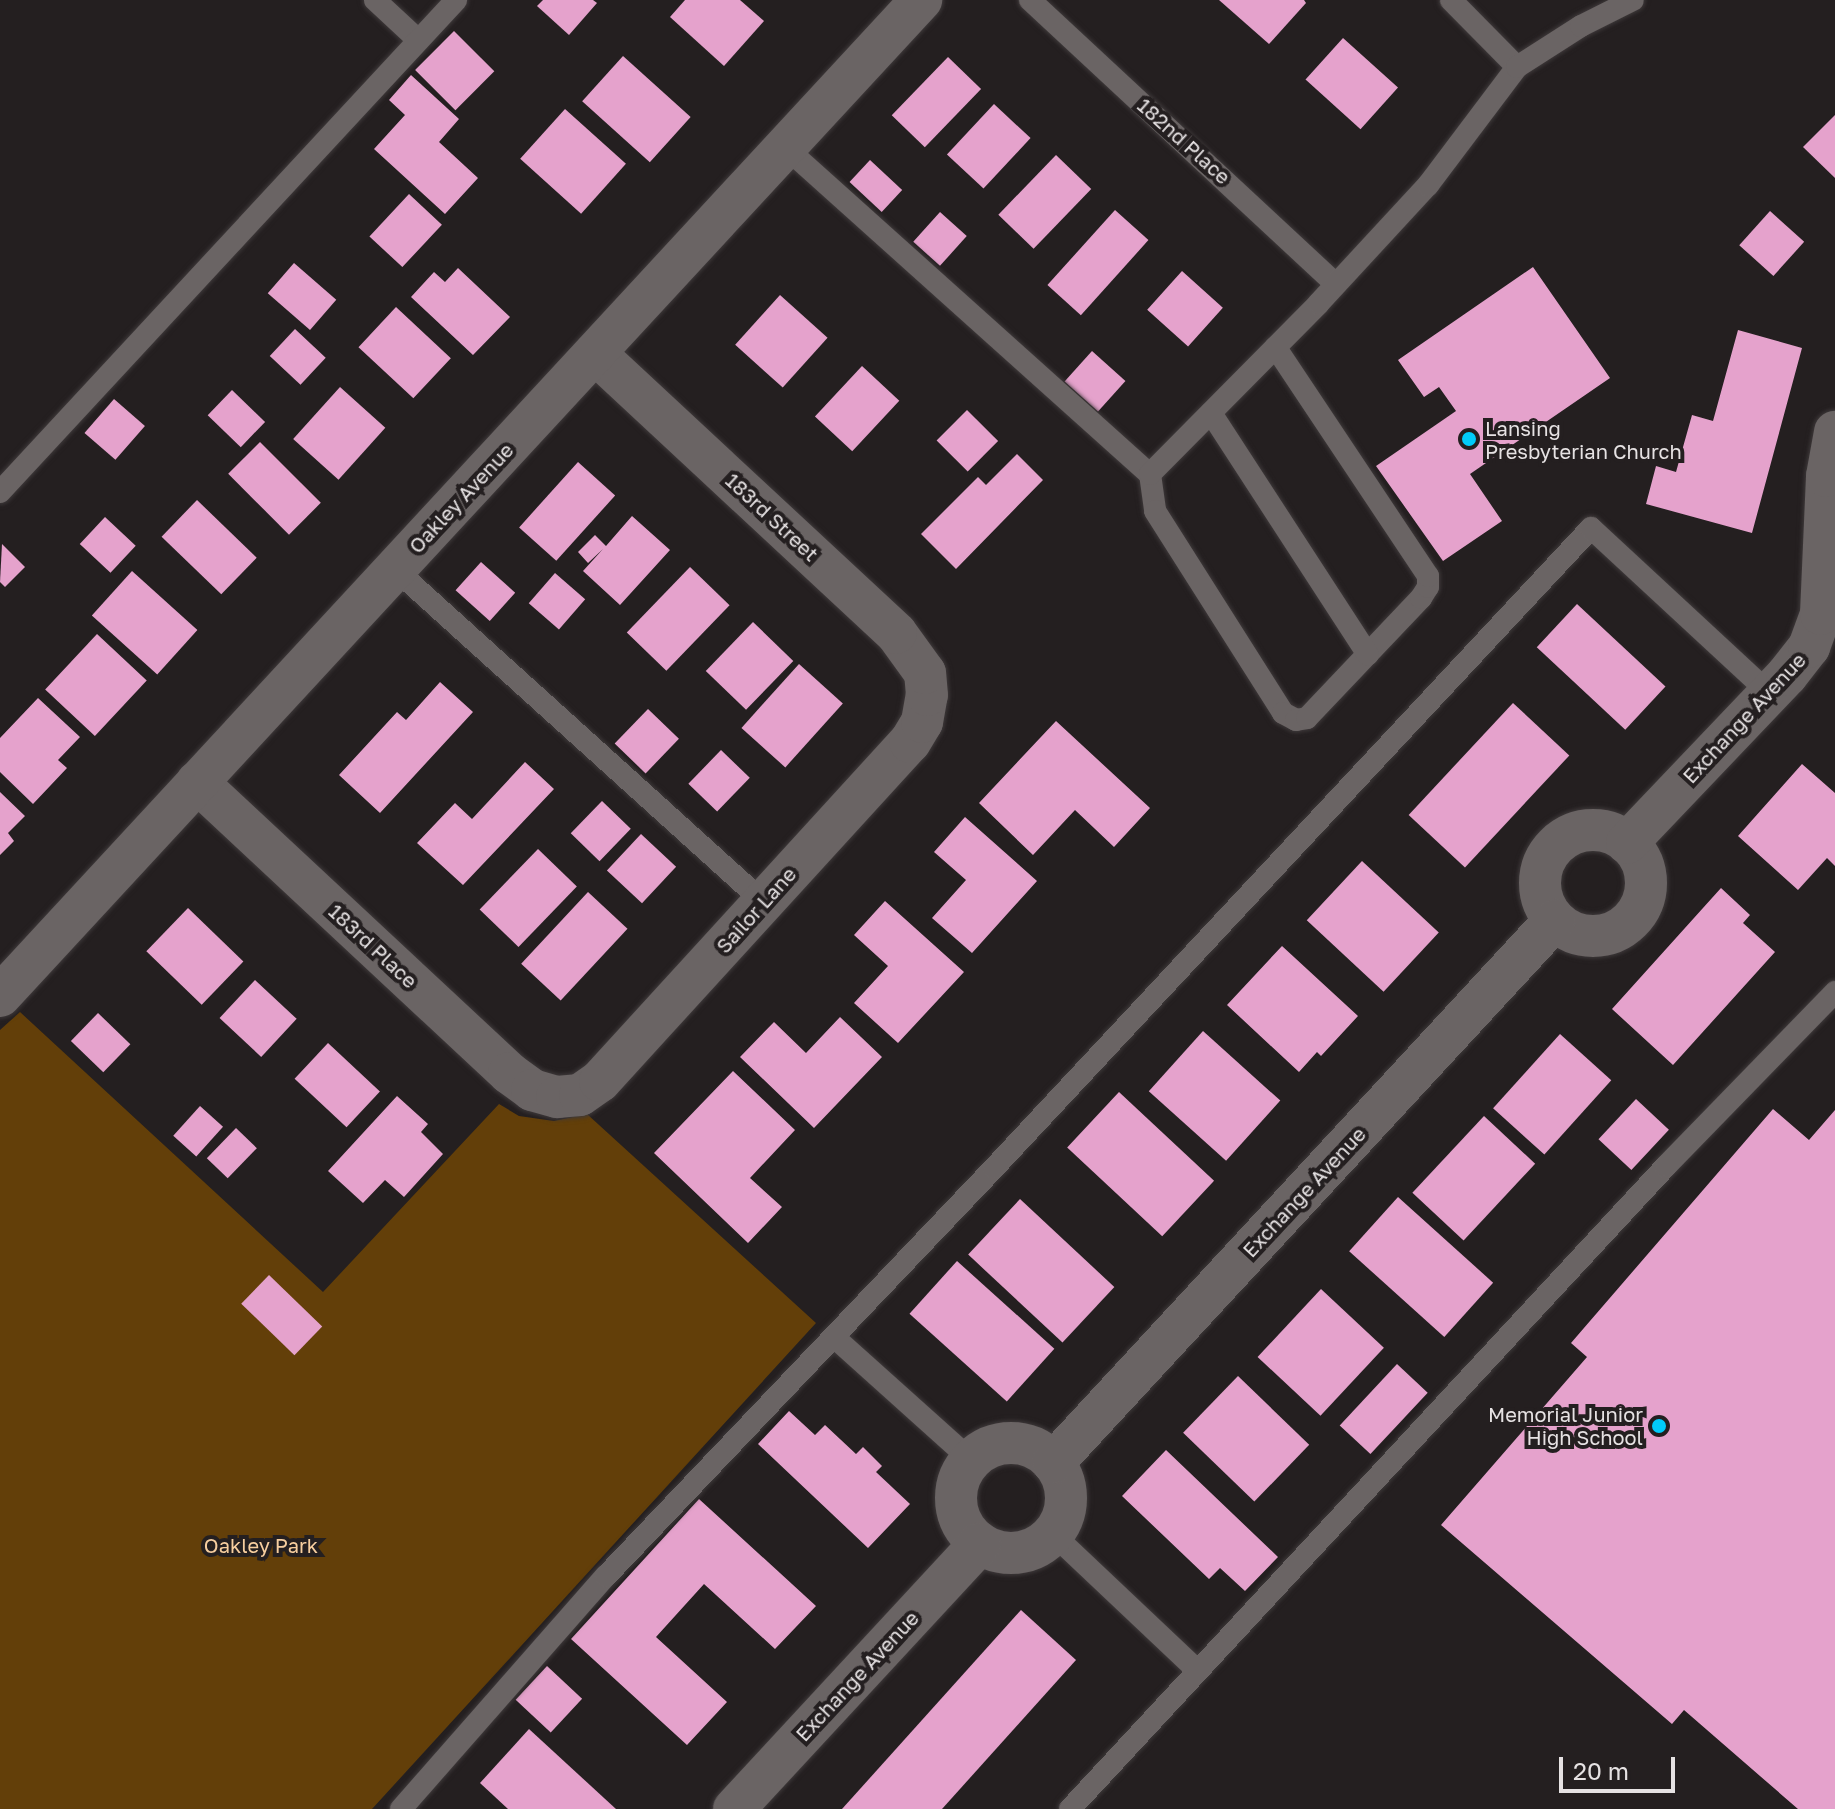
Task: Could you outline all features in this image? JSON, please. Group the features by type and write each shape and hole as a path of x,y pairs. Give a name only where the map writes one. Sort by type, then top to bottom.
{"street":[{"name":"Oakley Avenue","path":"0,996 785,147 898,8"},
{"name":"183rd Street","path":"595,353 896,633 925,673 927,695"},
{"name":"Exchange Avenue","path":"1627,843 1770,694 1809,647 1828,618 1835,432"},
{"name":"Sailor Lane","path":"557,1097 580,1095 600,1081 910,742 922,722 927,695"},
{"name":"183rd Place","path":"197,782 509,1073 532,1090 557,1097"},
{"path":"1594,829 1612,833 1639,856 1645,880 1641,905 1632,919 1602,935 1585,935 1555,920 1545,905 1540,888 1541,870 1548,853 1560,840 1594,829"},
{"name":"Exchange Avenue","path":"1053,1463 1555,920"},
{"path":"1003,1444 1022,1444 1040,1451 1053,1463 1062,1476 1066,1506 1053,1534 1041,1545 1018,1553 994,1550 980,1543 966,1530 958,1512 956,1494 961,1476 971,1460 986,1449 1003,1444"},
{"name":"Exchange Avenue","path":"734,1809 980,1543"}],"lane":[{"path":"375,0 418,40"},
{"path":"0,492 456,0"},
{"name":"182nd Place","path":"1030,0 1336,284"},
{"path":"1451,0 1517,67"},
{"path":"1150,474 1428,185 1517,67 1581,26 1633,0"},
{"path":"785,147 1150,474 1155,511 1283,713 1296,720 1307,718 1421,598 1428,587 1428,576 1275,347"},
{"path":"1211,413 1368,655"},
{"path":"401,1809 606,1576 834,1337 1591,528 1770,694"},
{"path":"395,569 763,902"},
{"path":"1070,1809 1666,1166 1835,992"},
{"path":"834,1337 971,1460"},
{"path":"1053,1534 1198,1671"}],"green space":[{"name":"Oakley Park","path":"20,1012 323,1292 499,1104 519,1116 554,1121 587,1114 816,1323 372,1809 0,1809 0,1030"}],"building":[{"path":"543,0 593,0 597,3 569,35 537,6"},
{"path":"685,0 740,0 764,21 724,66 670,17"},
{"path":"1219,0 1304,0 1306,3 1269,44"},
{"path":"454,31 494,71 455,110 415,70"},
{"path":"1343,38 1398,88 1361,129 1306,80"},
{"path":"623,56 691,117 650,162 582,101"},
{"path":"948,57 981,89 925,147 892,115"},
{"path":"411,75 459,119 439,142 478,178 445,214 374,149 405,115 389,100"},
{"path":"994,104 1031,138 984,189 947,154"},
{"path":"565,109 626,164 581,214 520,159"},
{"path":"1835,115 1835,178 1803,147"},
{"path":"1056,155 1091,189 1034,249 998,215"},
{"path":"870,160 902,190 882,212 850,182"},
{"path":"409,194 442,225 402,267 369,236"},
{"path":"1115,210 1148,240 1081,315 1047,285"},
{"path":"1770,211 1804,242 1773,276 1739,245"},
{"path":"940,212 967,236 940,266 913,242"},
{"path":"294,263 336,300 310,330 268,293"},
{"name":"Lansing Presbyterian Church","path":"1533,267 1610,378 1470,474 1502,521 1443,561 1376,466 1456,411 1439,387 1424,397 1398,360"},
{"path":"458,268 510,317 473,355 411,297 434,272 445,282"},
{"path":"1182,271 1223,308 1188,346 1147,310"},
{"path":"780,295 828,338 783,388 735,345"},
{"path":"396,307 451,358 413,398 358,347"},
{"path":"295,329 326,358 300,385 270,356"},
{"path":"1738,330 1802,348 1752,533 1646,504 1656,466 1676,472 1692,415 1713,421"},
{"path":"1092,351 1125,381 1098,412 1065,381"},
{"path":"862,366 899,401 852,451 815,416"},
{"path":"340,387 385,428 338,480 293,439"},
{"path":"232,390 265,422 241,447 208,415"},
{"path":"114,399 145,426 115,460 84,433"},
{"path":"967,410 998,441 968,472 937,440"},
{"path":"260,442 321,503 289,535 228,474"},
{"path":"1017,454 1043,480 956,569 921,534 978,477 986,485"},
{"path":"578,462 615,495 556,561 519,527"},
{"path":"197,500 257,558 221,594 162,537"},
{"path":"632,516 670,550 620,605 583,571 603,549 588,563 578,552 595,535 606,546"},
{"path":"105,517 136,546 110,573 80,544"},
{"path":"2,544 25,567 5,587 0,582"},
{"path":"481,562 515,593 490,621 456,590"},
{"path":"690,567 730,605 666,671 627,632"},
{"path":"132,571 197,630 157,674 92,616"},
{"path":"555,573 585,599 559,629 529,603"},
{"path":"1577,604 1665,687 1625,730 1537,647"},
{"path":"753,622 793,661 746,710 706,671"},
{"path":"97,634 147,680 95,736 45,690"},
{"path":"799,664 843,703 785,767 741,728"},
{"path":"440,682 473,712 380,813 339,775 397,712 406,720"},
{"path":"38,698 80,737 58,760 67,768 33,804 0,772 0,738"},
{"path":"1513,703 1569,756 1465,867 1409,815"},
{"path":"648,709 679,739 646,773 615,744"},
{"path":"1056,721 1150,808 1114,847 1075,810 1033,855 979,803"},
{"path":"721,750 750,778 717,812 688,784"},
{"path":"525,762 554,789 463,885 417,843 455,803 472,819"},
{"path":"1802,764 1835,793 1835,866 1827,858 1798,890 1738,836"},
{"path":"0,792 25,816 8,833 14,841 0,855"},
{"path":"602,801 631,829 600,861 571,833"},
{"path":"965,817 1037,881 972,953 932,918 966,880 934,852"},
{"path":"641,834 676,867 642,903 607,871"},
{"path":"538,849 577,887 518,947 480,909"},
{"path":"1362,861 1439,933 1384,992 1307,920"},
{"path":"1721,888 1750,915 1743,923 1775,952 1673,1065 1612,1009"},
{"path":"588,892 627,929 561,1001 521,964"},
{"path":"885,901 964,972 898,1043 854,1003 888,966 854,935"},
{"path":"188,908 243,961 202,1005 146,951"},
{"path":"1282,946 1358,1016 1321,1056 1317,1052 1299,1072 1227,1005"},
{"path":"255,980 297,1019 261,1057 220,1018"},
{"path":"98,1013 130,1044 103,1072 71,1041"},
{"path":"840,1017 882,1057 814,1128 740,1057 774,1022 806,1053"},
{"path":"1203,1031 1280,1101 1226,1161 1149,1091"},
{"path":"1560,1034 1611,1080 1544,1154 1493,1108"},
{"path":"328,1043 380,1091 347,1127 295,1079"},
{"path":"733,1071 795,1130 750,1178 782,1207 748,1243 654,1153"},
{"path":"1119,1092 1214,1181 1162,1236 1067,1148"},
{"path":"397,1096 428,1124 421,1132 443,1154 404,1197 385,1180 363,1203 328,1171"},
{"path":"1636,1099 1669,1130 1631,1170 1598,1139"},
{"path":"200,1106 223,1127 196,1156 173,1136"},
{"path":"1773,1109 1809,1140 1835,1110 1835,1809 1798,1809 1684,1710 1672,1724 1441,1525 1587,1357 1571,1343"},
{"path":"1484,1116 1535,1164 1464,1241 1412,1193"},
{"path":"236,1128 257,1148 228,1178 207,1158"},
{"path":"1398,1197 1493,1283 1444,1337 1349,1251"},
{"path":"1020,1199 1114,1287 1063,1343 968,1255"},
{"path":"957,1261 1054,1349 1007,1401 909,1314"},
{"path":"269,1275 322,1326 294,1355 241,1304"},
{"path":"1321,1289 1384,1348 1320,1416 1258,1357"},
{"path":"1397,1364 1428,1393 1370,1454 1340,1425"},
{"path":"1238,1376 1309,1445 1254,1502 1183,1433"},
{"path":"789,1411 815,1435 825,1425 856,1454 863,1447 882,1466 876,1472 910,1504 868,1548 758,1444"},
{"path":"1166,1450 1278,1557 1245,1591 1220,1568 1209,1579 1122,1496"},
{"path":"699,1499 816,1606 775,1649 704,1584 656,1637 727,1702 687,1745 571,1639"},
{"path":"1021,1610 1076,1660 942,1809 842,1809"},
{"path":"547,1666 582,1699 551,1732 516,1700"},
{"path":"529,1729 616,1809 508,1809 480,1783"}],"place":[{"name":"Lansing Presbyterian Church","path":"1469,439"},
{"name":"Memorial Junior High School","path":"1659,1426"}]}
